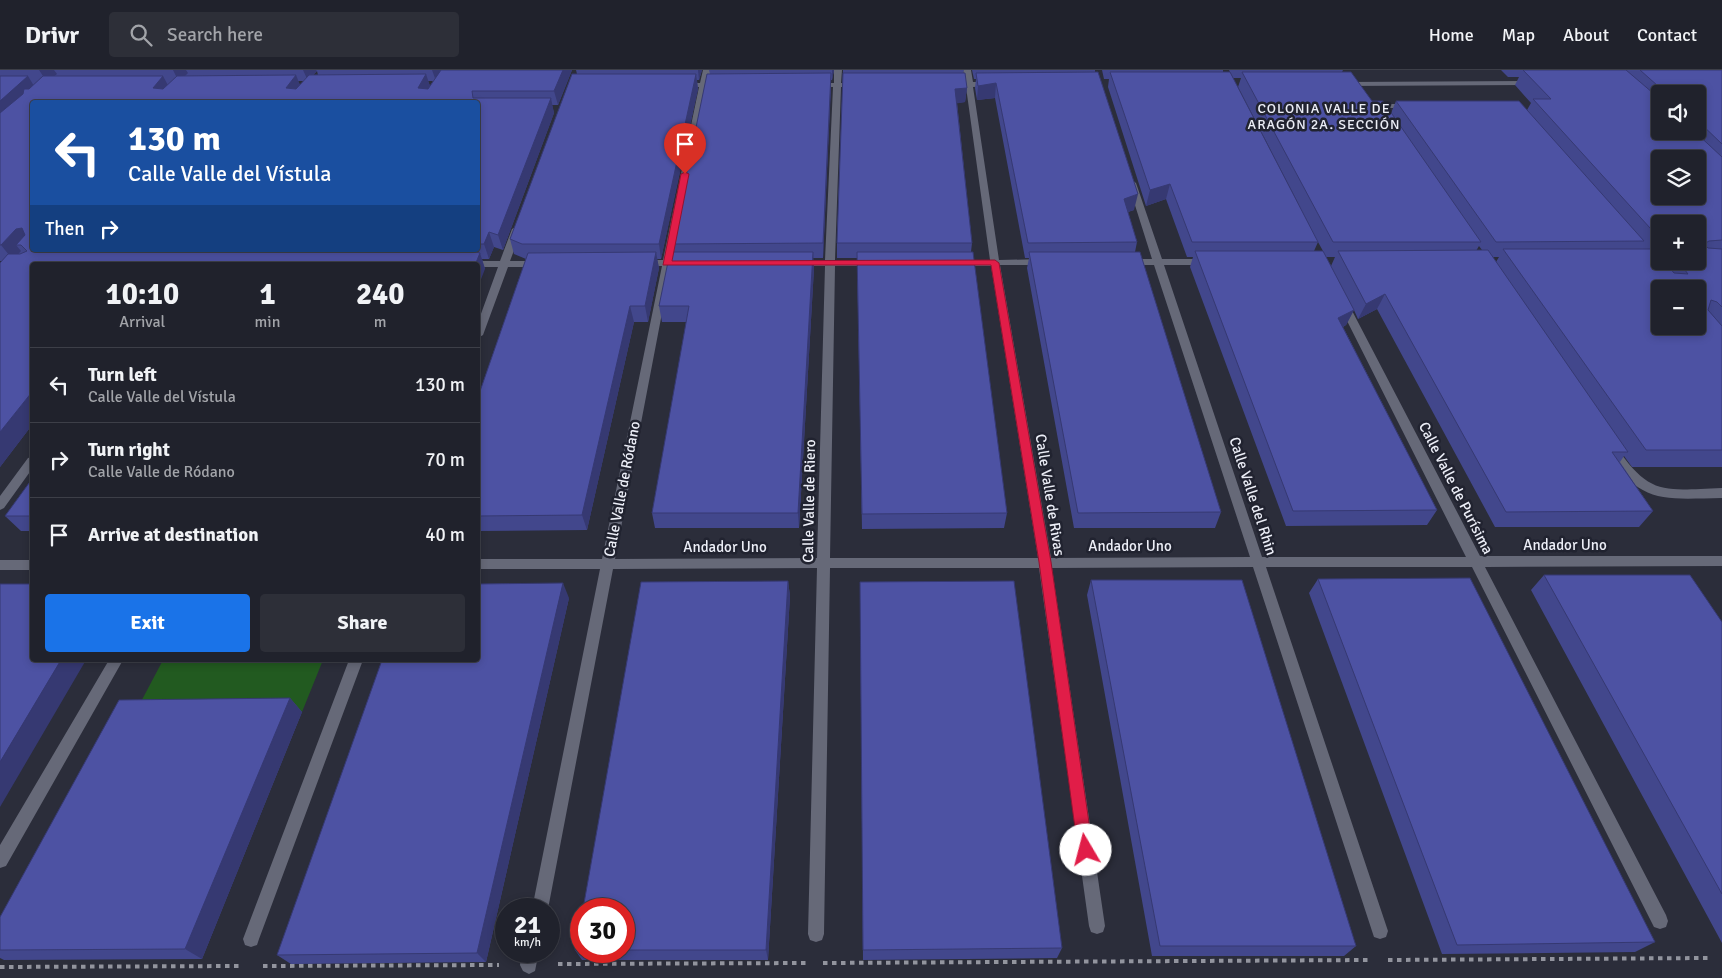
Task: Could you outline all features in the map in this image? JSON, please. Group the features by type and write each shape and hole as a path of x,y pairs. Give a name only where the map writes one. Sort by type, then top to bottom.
{"street":[{"name":"Calle Valle de Ródano","path":"542,898 607,564 707,70"},
{"name":"Calle Valle de Riero","path":"816,934 830,263 838,70"},
{"name":"Calle Valle de Rivas","path":"967,70 995,263 1045,562 1096,926"},
{"path":"1339,84 1544,82"},
{"path":"941,85 998,84"},
{"path":"675,85 732,85"},
{"path":"809,85 866,85"},
{"path":"1379,110 1423,106"},
{"name":"Calle Valle del Rhin","path":"1131,178 1380,931"},
{"path":"480,330 521,218"},
{"path":"946,263 1052,262"},
{"path":"1119,262 1215,262"},
{"path":"628,263 695,263"},
{"path":"792,263 888,263"},
{"path":"480,264 552,264"},
{"name":"Calle Valle de Purísima","path":"1335,288 1660,921"},
{"path":"1602,436 1629,475 1647,489 1670,494 1722,494"},
{"path":"0,505 30,465"},
{"name":"Andador Uno","path":"480,564 1722,561"},
{"path":"0,565 30,565"},
{"path":"0,860 115,662"},
{"path":"251,939 355,662"}],"path":[{"path":"560,958 1709,958"},
{"path":"259,966 495,959"},
{"path":"0,967 249,966"}],"green space":[{"path":"162,662 322,662 302,712 135,713"}],"building":[{"path":"441,70 563,70 554,91 472,91 473,98 551,98 498,235 489,232 484,244 480,244 480,100 30,100 30,252 480,253 476,262 30,262 30,394 0,432 0,263 8,254 20,254 27,251 21,245 16,245 25,235 22,228 16,229 0,245 0,113 23,94 24,89 29,89 43,76 163,76 153,88 163,89 177,76 296,75 286,88 296,89 309,75 426,74 418,88 428,89"},
{"path":"1523,70 1626,70 1651,91 1651,140 1704,140 1722,157 1722,240 1706,243 1706,215 1651,215 1651,229 1533,99 1551,99"},
{"path":"1640,70 1722,70 1722,144 1706,129 1706,85 1657,85"},
{"path":"1098,72 1138,194 1124,199 1137,242 1028,243 996,83 978,86 976,73"},
{"path":"1110,72 1230,72 1318,242 1192,242 1170,184 1150,190"},
{"path":"1242,72 1351,72 1372,101 1383,101 1481,242 1333,242"},
{"path":"831,73 823,243 672,244 707,74"},
{"path":"843,73 965,73 967,88 955,89 972,243 837,243"},
{"path":"572,74 696,74 659,244 522,244 510,239"},
{"path":"0,76 28,76 0,101"},
{"path":"1396,101 1519,101 1644,241 1496,242"},
{"path":"1706,246 1708,248 1722,249 1722,307 1717,302 1711,300 1708,310 1722,326 1722,450 1646,450 1503,249 1651,249 1651,270 1672,270 1674,273 1688,274 1685,270 1706,270"},
{"path":"1488,250 1628,452 1612,452 1653,511 1506,512 1385,294 1366,304 1338,251"},
{"path":"1195,251 1323,251 1354,310 1338,318 1437,510 1293,511"},
{"path":"656,252 645,306 630,306 582,515 480,516 480,391 528,253"},
{"path":"670,252 813,252 798,513 652,513 689,306 659,306"},
{"path":"857,252 973,252 1007,513 862,514"},
{"path":"1029,252 1140,252 1221,512 1078,513"},
{"path":"30,482 30,516 5,516"},
{"path":"1544,575 1690,575 1722,622 1722,894"},
{"path":"1470,578 1655,942 1457,945 1318,579"},
{"path":"1091,580 1242,580 1356,946 1160,946"},
{"path":"788,581 766,950 635,950 635,898 585,898 641,582"},
{"path":"1014,581 1062,948 863,950 860,582"},
{"path":"563,583 477,953 277,955 381,662 480,662 480,584"},
{"path":"0,584 30,584 30,662 60,662 0,762"},
{"path":"290,698 185,949 0,950 0,917 119,700"}],"district":[{"name":"COLONIA VALLE DE ARAGÓN 2A. SECCIÓN","path":"1324,116"}],"route":[{"path":"685,174 667,263 995,263 1045,562 1086,850"}]}
